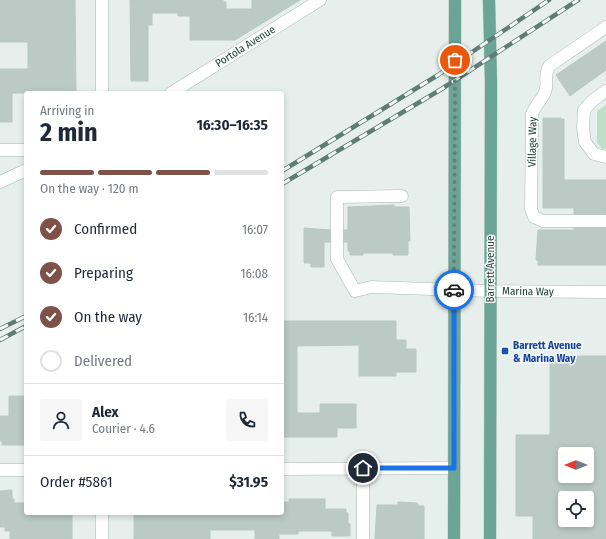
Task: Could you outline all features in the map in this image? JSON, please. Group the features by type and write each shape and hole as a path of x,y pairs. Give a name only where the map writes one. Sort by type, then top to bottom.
{"main road":[{"path":"454,539 455,0"},
{"name":"Barrett Avenue","path":"489,0 491,82 490,539"}],"street":[{"path":"102,0 102,91"},
{"name":"Portola Avenue","path":"174,91 320,0"},
{"name":"Village Way","path":"606,27 550,66 546,72 546,90 534,107 532,114 531,194 531,210 534,218 543,221 606,221"},
{"path":"606,91 592,101 584,110 583,128 585,142 594,154 606,157"},
{"path":"0,150 24,150"},
{"path":"0,182 24,171"},
{"name":"Marina Way","path":"402,196 338,197 336,259 355,291 370,287 490,291 606,292"},
{"path":"363,468 363,539"},
{"path":"284,469 454,468"},
{"path":"0,470 24,470"},
{"path":"102,515 102,539"}],"green space":[{"path":"606,105 606,149 602,149 597,142 597,111"}],"building":[{"path":"0,0 75,0 76,91 24,91 24,93 12,93 12,122 0,122 0,69 28,69 28,42 0,42"},
{"path":"130,0 223,0 223,2 226,2 226,9 252,9 252,0 300,0 235,40 190,40 190,16 178,16 178,13 152,13 152,25 148,25 148,81 131,81"},
{"path":"606,41 606,70 570,96 556,75"},
{"path":"543,118 564,119 564,180 606,180 606,214 574,214 574,208 543,208"},
{"path":"394,205 394,207 409,207 410,241 408,241 408,255 393,255 393,253 363,253 363,255 350,255 350,251 348,251 348,242 344,242 344,230 348,230 348,207"},
{"path":"304,228 330,230 330,242 324,242 324,267 311,267 311,263 304,263"},
{"path":"574,228 606,228 606,265 538,265 538,260 536,260 538,230 574,230"},
{"path":"284,321 396,321 396,340 406,340 406,349 416,349 416,372 396,372 396,376 359,376 359,345 297,346 297,413 320,413 320,404 356,404 356,428 337,428 337,437 284,437"},
{"path":"550,356 606,356 606,539 533,539 533,516 516,516 516,435 550,435"},
{"path":"9,396 24,396 24,445 2,445 2,441 0,441 0,416 9,416"},
{"path":"12,490 12,499 14,499 14,503 24,503 24,515 72,515 72,539 10,539 10,531 5,531 5,527 0,527 0,491"},
{"path":"289,499 325,499 325,509 346,509 346,513 348,513 348,524 350,524 350,536 332,536 332,531 298,531 298,534 279,534 279,539 255,539 255,530 210,530 210,539 134,539 134,515 284,515 284,502 289,502"},
{"path":"398,502 417,503 419,506 424,506 424,539 375,539 377,505 398,505"}],"railway":[{"path":"284,170 438,75 549,0"},
{"path":"284,183 440,90 578,0"},
{"path":"0,329 24,317"},
{"path":"0,340 24,327"}],"way so far":[{"path":"454,290 455,60"}],"place":[{"name":"Barrett Avenue & Marina Way","path":"505,351"}],"route":[{"path":"363,468 454,468 454,290"}]}
